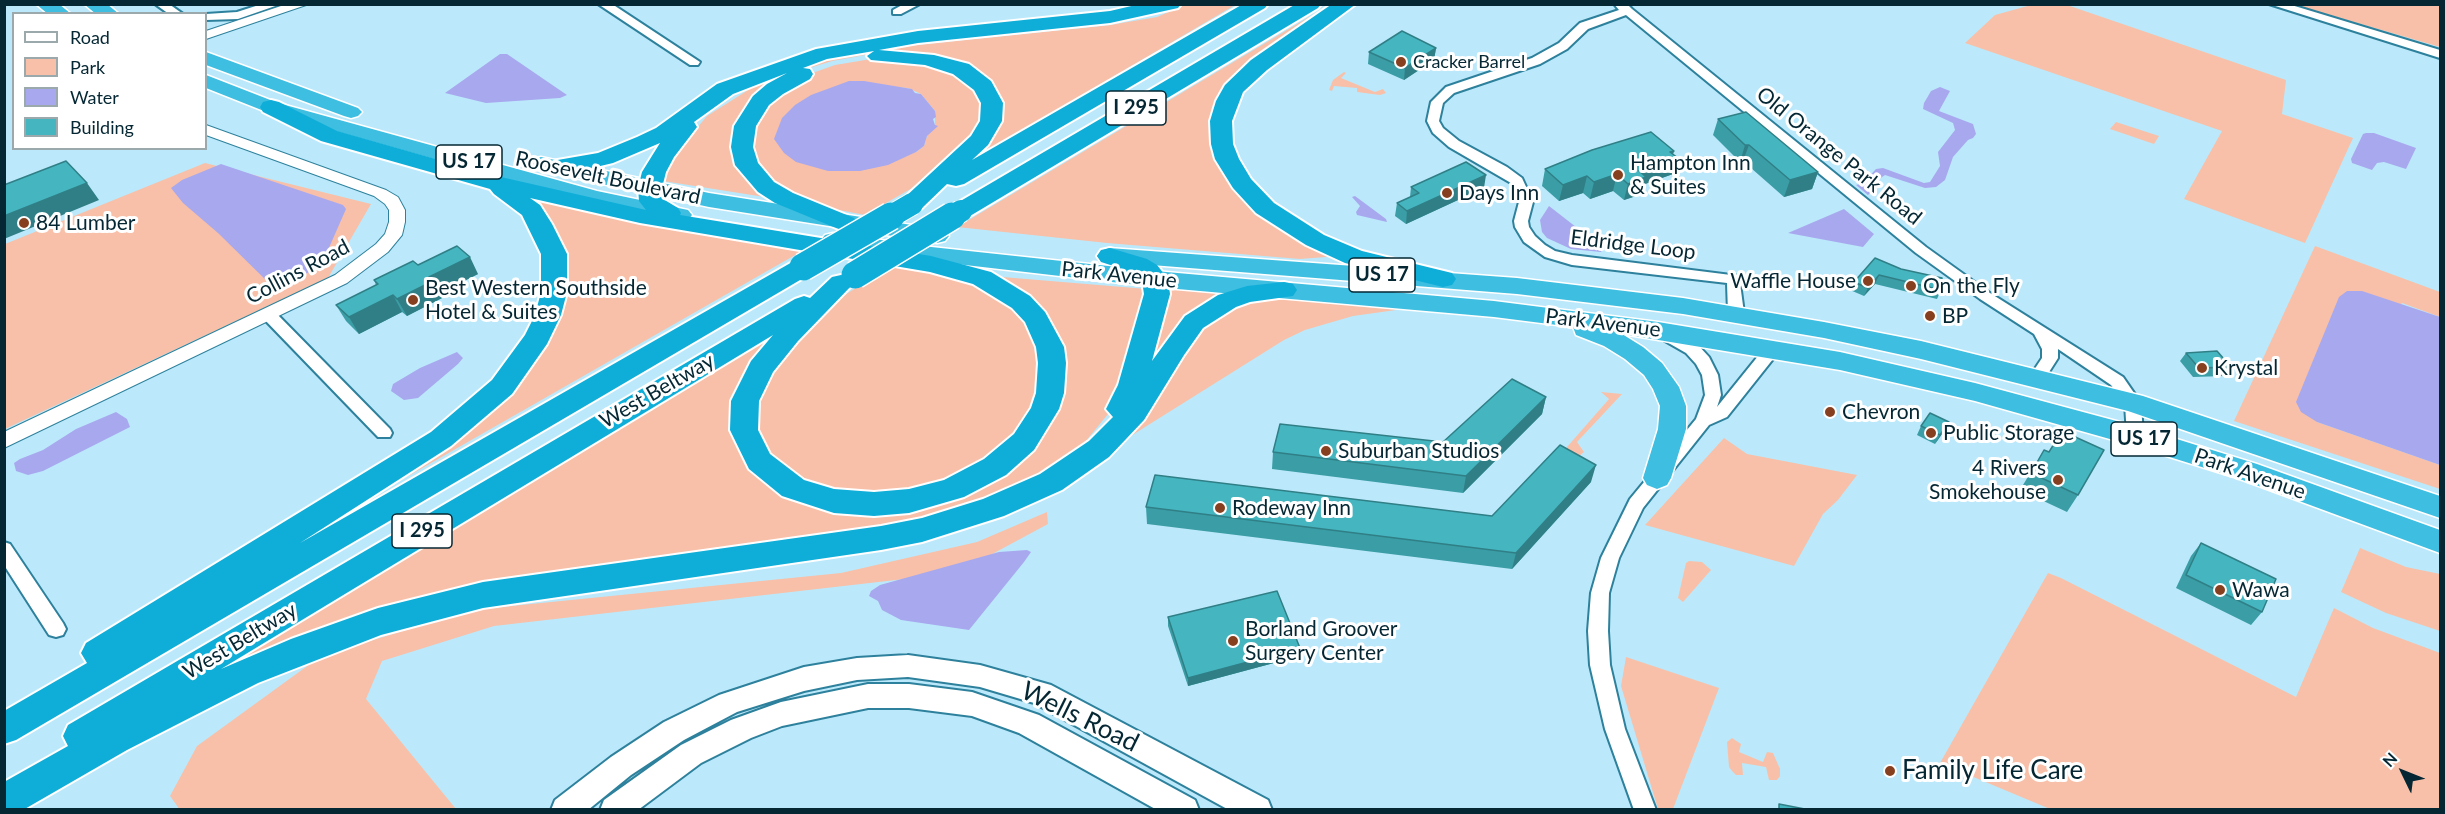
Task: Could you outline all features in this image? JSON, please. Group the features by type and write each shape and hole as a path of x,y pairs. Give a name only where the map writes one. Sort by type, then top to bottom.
{"highway":[{"path":"45,4 59,12"},
{"path":"93,4 107,12"},
{"path":"554,167 595,160 645,142 664,133 714,95 794,62 861,45 1088,20 1171,4"},
{"name":"West Beltway","path":"4,729 1258,4"},
{"name":"West Beltway","path":"4,782 552,453 1311,4"},
{"path":"1346,4 1259,65 1233,90 1227,100 1221,121 1222,144 1227,159 1241,183 1265,208 1315,240 1354,257 1443,279"},
{"path":"845,223 784,198 766,187 747,165 742,147 745,126 761,101 790,80 822,66 881,56 927,59 961,69 983,86 993,113 980,140 912,204"},
{"name":"Roosevelt Boulevard","path":"207,58 290,91 458,145 650,188 845,223"},
{"name":"Roosevelt Boulevard","path":"207,81 271,107 594,197 669,213"},
{"path":"669,213 658,208 651,201 650,188 654,172 675,138 707,108 745,82"},
{"path":"271,107 329,136 487,181 640,216 931,264 982,278 1021,302 1036,318 1050,347 1052,363 1050,393 1045,410 1024,442 995,467 953,489 909,501 874,504 834,501 793,488 759,461 744,430 745,401 761,368 788,335 848,279"},
{"path":"4,711 441,440 502,387 537,338 548,315 554,292 554,254 549,238 531,210 507,191 487,181"},
{"name":"Park Avenue","path":"669,213 922,253 1155,279 1494,309 1658,330 1773,349 1910,376 2135,436 2247,471 2440,542"},
{"name":"US 17","path":"845,223 1110,256"},
{"path":"1051,482 1091,445 1125,401 1143,351 1157,294 1155,279 1138,265 1110,256"},
{"name":"Park Avenue","path":"1110,256 1443,279 1736,313 1846,334 2133,403 2440,507"},
{"path":"4,801 114,739 246,673 303,649 378,622 483,595 881,538 922,530 993,508 1051,482 1100,448 1134,412 1194,322 1227,301 1247,294 1284,290"},
{"path":"1654,302 1658,330"},
{"path":"1556,317 1613,340 1634,353 1653,369 1666,387 1673,406 1672,429 1657,478"}],"main road":[{"name":"Wells Road","path":"564,810 621,766 674,731 729,703 804,679 857,669 908,666 980,676 1041,693 1258,810"},
{"name":"Wells Road","path":"614,810 691,754 741,729 790,712 868,696 909,696 972,704 1029,724 1185,810"}],"street":[{"path":"160,4 174,12"},
{"path":"207,17 238,15 276,4"},
{"path":"207,35 303,4"},
{"path":"603,4 694,62"},
{"path":"2274,4 2440,54"},
{"path":"897,12 912,5"},
{"name":"Eldridge Loop","path":"1626,7 1584,26 1563,46 1544,57 1450,90 1437,102 1433,116 1435,124 1454,144 1506,172 1517,182 1526,202 1521,221 1522,227 1529,239 1540,248 1572,260 1734,279 1736,313"},
{"name":"Old Orange Park Road","path":"1626,7 1921,250 1985,296 2117,381 2133,403"},
{"name":"Collins Road","path":"4,441 341,279 382,249 393,235 397,222 397,210 392,201 380,193 207,130"},
{"path":"268,314 384,433"},
{"path":"1645,810 1612,718 1600,665 1598,631 1600,593 1610,558 1636,504 1703,421 1713,395 1710,375 1703,361 1692,349 1658,330"},
{"path":"2036,379 2050,358 2050,349 2039,330"},
{"path":"1703,421 1721,413 1773,349"},
{"path":"2133,403 2135,436"},
{"path":"4,549 56,629"}],"green space":[{"path":"1185,5 1235,5 975,158 970,155 994,126 971,72 870,54 832,61 806,69 742,120 771,198 663,181 677,152 707,116 753,87 806,65 887,48 1110,25 1157,17"},
{"path":"1329,5 1341,5 1224,94 1230,174 1339,256 1300,259 1107,243 957,227"},
{"path":"2031,5 2067,5 2286,80 2282,114 2353,138 2305,243 2184,199 2222,131 1965,43 1995,15"},
{"path":"2295,5 2440,5 2440,47"},
{"path":"871,59 921,62 962,77 982,97 984,117 974,137 921,183 865,215 808,204 756,171 749,132 758,110 804,76 835,65","holes":["891,87 908,88 921,94 935,111 935,125 927,136 924,146 916,152"]},
{"path":"1344,72 1346,73 1341,78 1375,92 1383,89 1386,93 1380,95 1357,92 1357,88 1334,86 1332,91 1329,90 1333,80"},
{"path":"2116,122 2159,136 2154,144 2110,129"},
{"path":"205,163 371,204 328,278 5,429 5,244"},
{"path":"516,192 804,250 347,511 465,429 563,295"},
{"path":"2315,246 2440,292 2440,317 2402,303 2317,422 2440,465 2440,489 2234,421"},
{"path":"896,263 969,277 1032,322 1043,390 1010,447 946,484 867,497 810,485 767,458 750,408 762,375 835,301"},
{"path":"990,276 1147,289 1113,408 1085,442 1037,479 956,516 570,572 161,701 764,338 771,343 747,454 852,508 1002,468 1057,359"},
{"path":"1165,288 1394,308 1396,310 1353,316 1305,330 1284,340 1110,449"},
{"path":"1601,392 1622,394 1577,442 1584,452 1579,456 1567,450 1567,447 1609,399"},
{"path":"1724,438 1747,454 1857,475 1838,500 1823,514 1794,566 1645,525"},
{"path":"1047,512 1048,524 957,573 494,626 382,661 366,699 456,809 180,810 170,796 197,746 321,656 471,610 841,573 977,542"},
{"path":"2360,548 2406,567 2440,574 2440,631 2386,613 2341,592"},
{"path":"1689,561 1702,562 1711,570 1683,602 1678,598 1686,563"},
{"path":"2048,573 2296,697 2334,608 2373,628 2440,653 2440,809 2050,809 1940,763"},
{"path":"1626,657 1719,688 1673,809 1658,809 1621,686"},
{"path":"1732,738 1741,744 1739,752 1763,762 1767,752 1773,753 1780,769 1780,776 1777,780 1769,780 1766,767 1742,763 1743,775 1736,775 1729,767 1727,742"}],"water":[{"path":"500,54 507,54 567,95 560,98 486,103 445,93"},
{"path":"849,81 864,81 912,89 915,93 921,94 935,111 936,117 933,119 935,125 938,126 927,136 924,146 916,152 888,165 860,171 828,171 796,162 784,153 774,139 782,118 795,105 811,95"},
{"path":"1940,87 1950,91 1939,111 1973,124 1976,134 1953,157 1945,180 1936,187 1925,188 1885,175 1875,182 1876,188 1868,195 1856,185 1863,183 1876,169 1883,168 1924,183 1930,182 1940,166 1938,152 1955,130 1953,123 1923,109 1931,91"},
{"path":"2374,133 2416,148 2406,169 2384,162 2377,163 2372,170 2352,163 2351,159 2363,134"},
{"path":"221,164 343,205 346,209 321,266 274,288 218,233 183,203 171,188 182,180"},
{"path":"1355,196 1387,222 1357,215 1356,212 1360,206 1352,197"},
{"path":"1549,206 1603,248 1601,252 1571,249 1547,238 1542,232 1540,220"},
{"path":"1844,209 1874,234 1863,247 1788,233"},
{"path":"2347,291 2362,291 2440,317 2440,465 2317,422 2301,412 2296,402 2339,297"},
{"path":"457,352 463,358 458,364 418,398 404,400 391,391 393,384 420,368"},
{"path":"116,412 127,419 130,427 43,471 28,475 16,471 14,463 20,459 43,450 76,429"},
{"path":"1027,550 1031,552 1024,562 969,630 901,620 882,610 878,601 869,596 871,591 880,585 999,552"}],"building":[{"path":"1402,31 1436,48 1405,68 1369,52"},
{"path":"1746,112 1818,172 1790,180 1749,145 1745,145 1718,119"},
{"path":"1651,132 1674,151 1670,152 1678,158 1639,171 1646,177 1628,184 1617,174 1594,182 1587,176 1563,185 1545,169 1592,150"},
{"path":"66,161 87,183 4,216 4,185"},
{"path":"1466,162 1486,175 1407,211 1397,203 1419,193 1411,187"},
{"path":"457,246 470,257 429,277 433,281 397,299 393,295 349,317 336,305 378,284 374,280 413,261 418,265"},
{"path":"1875,258 1901,269 1942,278 1941,290 1879,275 1868,288 1854,282"},
{"path":"2217,351 2231,367 2199,368 2186,353"},
{"path":"1512,379 1546,397 1466,476 1273,452 1280,424 1443,442"},
{"path":"1930,413 1949,422 1940,435 1921,426"},
{"path":"2062,431 2104,450 2078,495 2031,473 2044,450 2049,452"},
{"path":"1560,445 1596,465 1516,553 1146,507 1155,475 1492,516"},
{"path":"2201,543 2276,579 2262,612 2186,575"},
{"name":"Borland Groover Surgery Center","path":"1277,591 1300,648 1188,678 1168,617"},
{"path":"1779,804 1810,810 1779,810"}],"place":[{"name":"Cracker Barrel","path":"1401,62"},
{"name":"Hampton Inn & Suites","path":"1618,175"},
{"name":"Days Inn","path":"1447,193"},
{"name":"84 Lumber","path":"24,223"},
{"name":"Waffle House","path":"1868,281"},
{"name":"On the Fly","path":"1911,286"},
{"name":"Best Western Southside Hotel & Suites","path":"413,300"},
{"name":"BP","path":"1930,316"},
{"name":"Krystal","path":"2202,368"},
{"name":"Chevron","path":"1830,412"},
{"name":"Public Storage","path":"1931,433"},
{"name":"Suburban Studios","path":"1326,451"},
{"name":"4 Rivers Smokehouse","path":"2058,480"},
{"name":"Rodeway Inn","path":"1220,508"},
{"name":"Wawa","path":"2220,590"},
{"name":"Borland Groover Surgery Center","path":"1233,641"},
{"name":"Family Life Care","path":"1890,771"}]}
